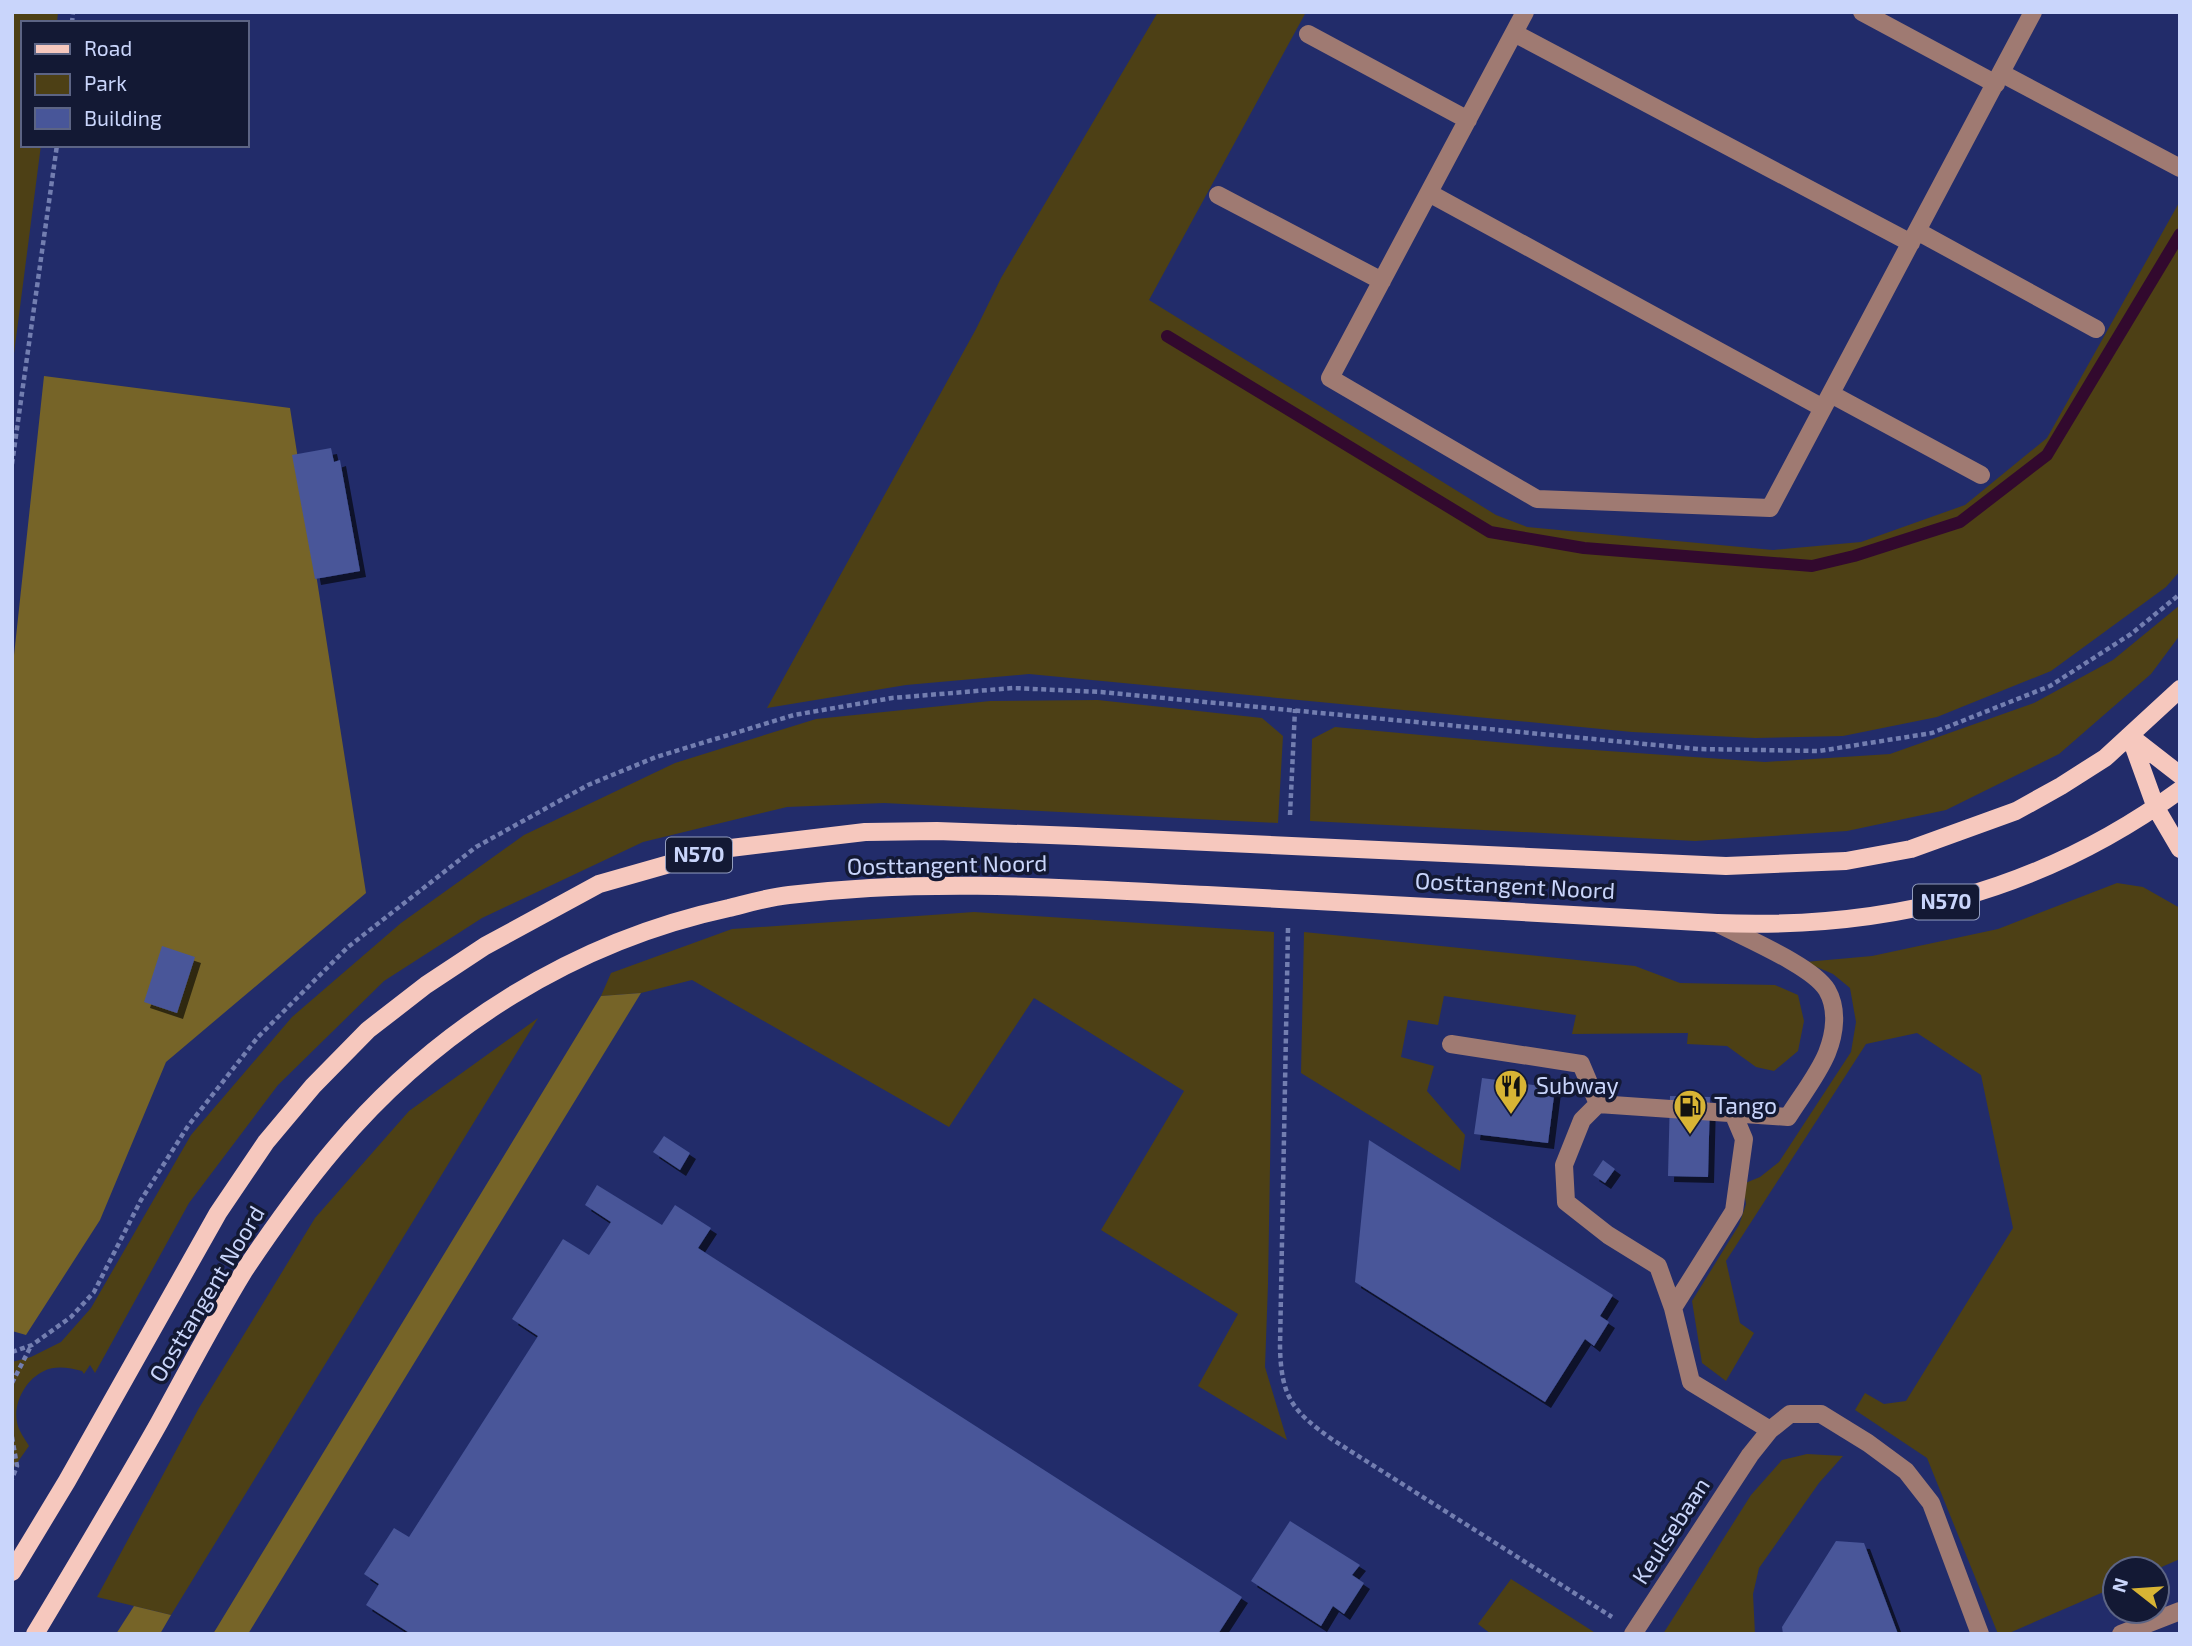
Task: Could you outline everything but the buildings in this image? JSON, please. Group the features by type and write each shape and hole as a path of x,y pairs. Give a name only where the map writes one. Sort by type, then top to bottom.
{"main road":[{"name":"N570","path":"2130,736 2180,689"},
{"path":"2130,736 2180,775"},
{"path":"2130,736 2156,807 2180,849"},
{"name":"Oosttangent Noord","path":"12,1572 68,1482 218,1213 266,1142 313,1086 368,1030 426,985 485,946 599,884 722,849 865,832 937,831 1089,837 1726,866 1846,861 1911,849 2016,811 2105,758 2130,736"},
{"name":"Oosttangent Noord","path":"35,1634 114,1503 244,1273 299,1193 336,1147 402,1079 458,1032 550,972 649,930 688,917 786,895 985,885 1539,911 1717,923 1763,925 1822,922 1895,913 1945,903 2036,872 2105,837 2180,790"}],"street":[{"path":"1525,12 1330,377 1537,499 1770,508 2033,12"},
{"path":"1862,12 2180,167"},
{"path":"1514,33 2096,329"},
{"path":"1308,34 1468,120"},
{"path":"1429,193 1827,401 1981,475"},
{"path":"1218,195 1382,281"},
{"path":"1598,1104 1788,1117 1827,1055 1834,1032 1833,1007 1826,989 1815,978 1717,923"},
{"path":"1451,1044 1581,1064 1598,1104"},
{"path":"1598,1104 1582,1121 1564,1166 1566,1202 1608,1235 1658,1266 1673,1308 1691,1382 1770,1430 1790,1414 1821,1414 1906,1471 1931,1503 1980,1634"},
{"path":"1673,1308 1734,1211 1745,1139 1733,1113"},
{"name":"Keulsebaan","path":"1627,1630 1770,1430"},
{"path":"2121,1634 2180,1611"}],"path":[{"path":"12,464 57,147"},
{"path":"1290,815 1295,709 1698,749 1819,751 1932,733 2049,686 2131,634 2180,594"},
{"path":"1289,928 1280,1346 1280,1373 1289,1399 1299,1414 1333,1440 1627,1630"},
{"path":"12,1352 32,1345 12,1383"},
{"path":"12,1437 17,1466 12,1479"}],"green space":[{"path":"12,12 58,12 57,21 21,21 21,147 41,147 12,369"},
{"path":"1158,12 1306,12 1149,300 1496,515 1527,527 1773,550 1861,542 1965,505 2047,438 2180,201 2180,571 2166,587 2051,671 1937,717 1843,736 1755,738 1632,732 1029,674 906,685 767,708 976,329 1001,278"},
{"path":"2180,605 2180,635 2151,674 2059,754 1946,810 1847,831 1695,841 1310,821 1312,739 1335,727 1551,747 1765,762 1890,754 2034,703 2113,660"},
{"path":"1098,700 1262,718 1283,736 1278,823 884,803 787,807 643,842 482,918 384,981 278,1085 189,1203 95,1373 90,1365 84,1374 73,1369 53,1368 38,1375 26,1386 16,1415 19,1428 29,1446 12,1470 12,1362 31,1357 61,1342 91,1308 191,1135 292,1017 401,923 524,835 675,763 816,719 990,701"},
{"path":"2117,883 2143,887 2180,908 2180,1559 2171,1563 2171,1555 2101,1555 2101,1593 2007,1634 1998,1634 1927,1458 1855,1410 1865,1393 1884,1404 1906,1401 2013,1228 1981,1075 1917,1033 1866,1044 1726,1261 1740,1323 1754,1333 1726,1381 1702,1363 1692,1301 1739,1225 1746,1204 1743,1184 1760,1177 1779,1162 1851,1052 1856,1022 1850,988 1833,974 1805,962 1872,956 1998,929"},
{"path":"974,912 1274,932 1265,1367 1287,1440 1198,1386 1238,1314 1101,1230 1184,1091 1034,998 949,1127 692,980 641,993 601,996 611,973 732,929"},
{"path":"1304,932 1635,966 1680,983 1775,985 1798,995 1804,1021 1798,1051 1774,1071 1756,1067 1727,1046 1687,1044 1688,1033 1572,1034 1576,1015 1444,996 1438,1025 1408,1020 1401,1057 1434,1066 1427,1091 1465,1135 1460,1171 1301,1073"},
{"path":"538,1018 171,1615 97,1597 199,1408 315,1218 409,1111"},
{"path":"1807,1454 1843,1456 1819,1483 1759,1568 1753,1594 1755,1634 1663,1634 1751,1495 1782,1460"},
{"path":"1511,1579 1597,1634 1491,1634 1478,1624"}],"shaded area":[{"path":"44,376 290,408 366,893 166,1062 100,1220 26,1335 12,1331 12,674"},
{"path":"641,993 248,1634 213,1634 601,996"},
{"path":"134,1606 171,1615 160,1634 116,1634"}],"waterway":[{"path":"1167,336 1490,532 1584,548 1812,566 1854,556 1960,522 2047,455 2180,234"}],"place":[{"name":"Subway","path":"1511,1116"},
{"name":"Tango","path":"1690,1136"}]}
